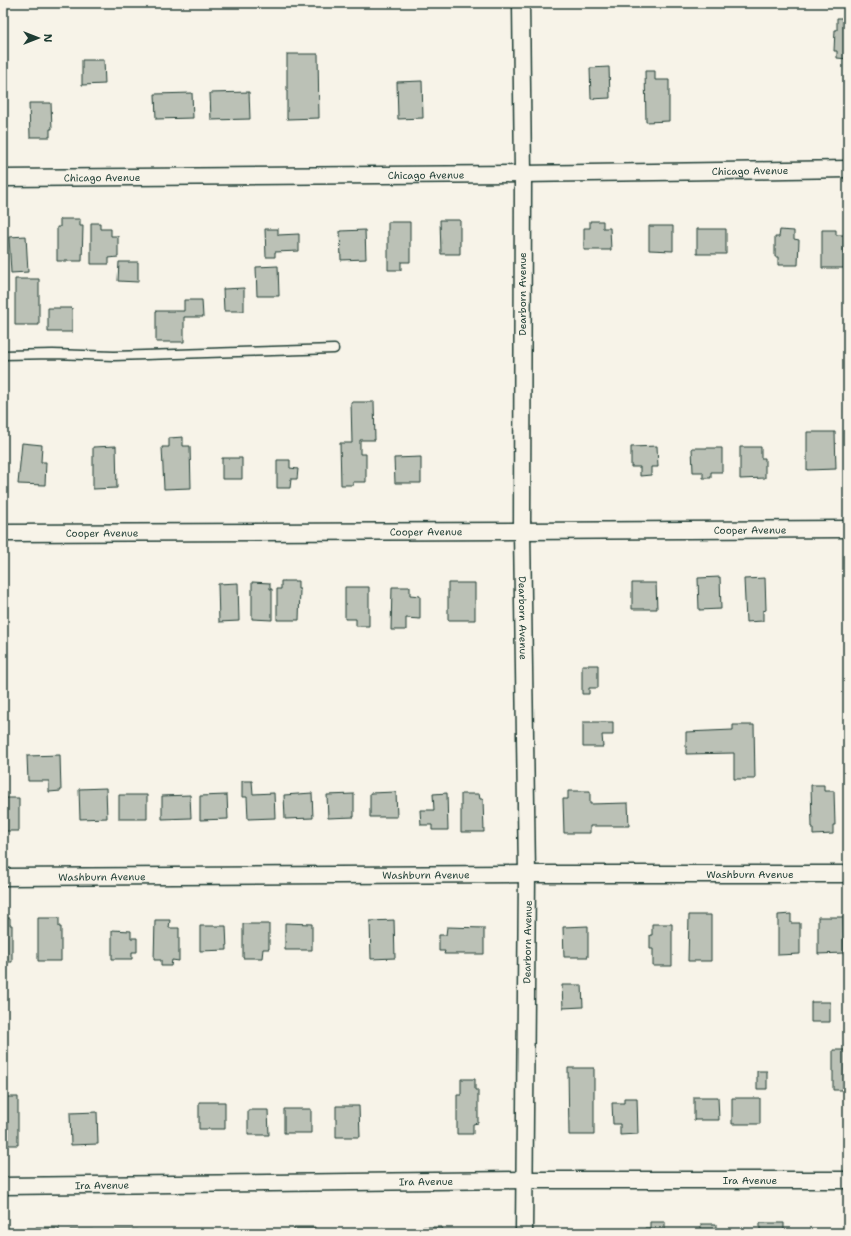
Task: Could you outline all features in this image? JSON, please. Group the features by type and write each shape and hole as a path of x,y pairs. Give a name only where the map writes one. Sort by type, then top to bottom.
{"street":[{"name":"Dearborn Avenue","path":"522,3 522,532 527,874 524,1233"},
{"name":"Chicago Avenue","path":"3,178 848,170"},
{"name":"Cooper Avenue","path":"3,533 522,532 848,529"},
{"name":"Washburn Avenue","path":"3,877 848,874"},
{"name":"Ira Avenue","path":"3,1186 524,1180 848,1180"}],"lane":[{"path":"3,355 53,354 114,356 334,349"}],"building":[{"path":"837,18 848,18 848,59 837,58 837,51 834,51"},
{"path":"287,54 318,54 319,118 287,119"},
{"path":"82,60 104,60 105,84 82,85"},
{"path":"609,67 610,98 591,99 590,68"},
{"path":"645,71 655,71 655,80 669,80 669,121 646,122"},
{"path":"422,81 423,118 398,119 397,82"},
{"path":"249,92 250,119 211,120 210,93"},
{"path":"192,93 193,118 156,119 155,94"},
{"path":"29,103 51,103 52,129 50,129 50,137 30,137"},
{"path":"60,219 80,219 80,226 83,226 82,261 57,261 57,227 60,227"},
{"path":"440,220 460,220 460,254 441,254"},
{"path":"590,221 603,221 603,228 610,228 611,250 584,250 584,228 590,228"},
{"path":"388,222 410,222 410,262 401,262 401,270 388,270"},
{"path":"91,223 100,223 100,229 111,229 111,236 118,236 118,257 109,258 109,264 91,264"},
{"path":"649,226 673,226 673,251 649,250"},
{"path":"265,229 278,229 278,235 299,234 299,251 275,252 275,257 266,257"},
{"path":"697,229 726,229 726,254 697,254"},
{"path":"365,230 366,259 341,260 340,231"},
{"path":"780,230 794,231 794,239 799,240 798,265 778,265 778,257 775,257 775,237 779,237"},
{"path":"822,230 836,230 836,235 844,235 844,268 822,268"},
{"path":"26,236 28,272 11,273 9,237"},
{"path":"119,262 138,262 138,282 118,281"},
{"path":"278,266 279,296 257,296 256,267"},
{"path":"15,279 39,279 39,325 15,325"},
{"path":"244,288 244,311 224,311 223,289"},
{"path":"184,300 202,300 203,317 184,317 184,342 156,342 156,311 184,311"},
{"path":"48,308 72,308 72,332 48,332"},
{"path":"351,402 374,402 375,440 360,440 360,454 366,454 366,482 353,482 353,485 341,485 340,443 352,443"},
{"path":"807,432 835,432 836,469 807,470"},
{"path":"183,437 183,446 190,446 191,488 164,489 162,447 169,447 169,438"},
{"path":"22,443 42,445 41,462 46,462 45,485 18,484"},
{"path":"116,446 117,488 93,489 93,447"},
{"path":"657,446 658,467 651,467 651,475 640,476 640,467 631,467 631,447"},
{"path":"740,447 761,447 761,458 765,458 765,478 740,479"},
{"path":"692,448 722,448 722,472 711,472 711,478 703,478 703,472 693,472"},
{"path":"421,457 421,483 395,483 394,458"},
{"path":"222,458 242,458 242,479 222,479"},
{"path":"277,460 290,460 290,468 298,469 297,479 291,479 290,488 277,488"},
{"path":"720,577 721,609 699,610 698,578"},
{"path":"765,578 766,610 763,611 763,621 746,622 744,579"},
{"path":"281,581 298,581 298,589 300,589 299,620 277,620 277,589 281,589"},
{"path":"252,582 270,583 270,589 272,589 272,620 252,619"},
{"path":"238,583 239,621 219,622 218,584"},
{"path":"448,583 475,583 475,620 448,620"},
{"path":"632,583 656,583 657,609 632,609"},
{"path":"345,587 369,587 369,626 356,626 356,619 345,619"},
{"path":"392,587 410,587 410,595 420,596 420,619 406,618 406,630 391,630"},
{"path":"582,665 598,665 598,688 589,688 589,694 582,694"},
{"path":"583,722 613,722 613,735 602,735 603,747 583,747"},
{"path":"733,725 754,725 755,779 734,779 734,753 686,754 686,732 733,730"},
{"path":"60,755 61,791 49,792 49,781 28,781 27,756"},
{"path":"242,781 252,781 253,794 274,793 275,818 248,819 247,797 242,797"},
{"path":"811,785 824,785 824,791 834,791 835,825 833,825 833,834 813,835"},
{"path":"106,788 107,818 80,819 79,789"},
{"path":"568,791 590,791 590,804 628,803 629,826 590,826 590,833 564,833 563,799 568,799"},
{"path":"396,792 397,817 370,817 370,793"},
{"path":"312,793 313,818 285,819 284,795"},
{"path":"447,793 448,830 432,830 432,825 421,825 420,810 434,810 433,794"},
{"path":"354,794 354,817 328,818 327,795"},
{"path":"461,794 479,794 480,799 483,799 484,832 461,832"},
{"path":"119,795 147,795 147,819 119,819"},
{"path":"190,795 191,818 162,819 162,796"},
{"path":"227,795 228,819 200,820 200,796"},
{"path":"3,798 19,798 19,831 3,831"},
{"path":"791,914 791,923 800,923 800,954 778,955 778,915"},
{"path":"689,915 711,915 711,961 688,961"},
{"path":"818,917 843,917 844,953 818,954"},
{"path":"3,918 10,918 10,925 12,925 12,962 3,962"},
{"path":"38,918 59,918 59,927 61,927 61,961 38,961"},
{"path":"155,920 170,920 169,928 179,928 179,961 172,960 171,966 161,966 161,960 154,960"},
{"path":"394,920 395,958 371,959 370,921"},
{"path":"285,923 312,924 312,950 285,950"},
{"path":"243,924 269,924 269,949 263,949 262,958 243,958"},
{"path":"652,924 672,924 672,966 653,966 653,949 650,949"},
{"path":"200,926 226,926 227,950 200,951"},
{"path":"588,926 588,957 564,957 563,927"},
{"path":"447,927 484,928 484,954 444,954 445,951 439,951 439,935 446,935"},
{"path":"112,930 131,931 131,938 137,938 137,952 132,952 132,959 112,959"},
{"path":"562,985 582,985 583,1007 563,1008"},
{"path":"811,1002 830,1002 830,1022 811,1022"},
{"path":"833,1050 848,1050 848,1090 833,1090"},
{"path":"568,1068 594,1068 594,1135 569,1135"},
{"path":"757,1071 767,1071 767,1089 757,1089"},
{"path":"461,1079 475,1079 475,1090 478,1090 478,1123 473,1124 473,1134 457,1134 457,1095 461,1095"},
{"path":"3,1097 18,1097 18,1145 3,1145"},
{"path":"694,1097 718,1097 719,1120 694,1120"},
{"path":"624,1098 637,1098 638,1134 620,1135 620,1124 613,1124 612,1103 624,1103"},
{"path":"732,1098 760,1098 760,1124 732,1124"},
{"path":"199,1102 225,1102 225,1129 199,1129"},
{"path":"336,1106 359,1106 360,1137 336,1137"},
{"path":"284,1109 311,1109 311,1133 284,1133"},
{"path":"248,1110 268,1110 269,1135 248,1135"},
{"path":"97,1112 98,1144 71,1145 70,1113"},
{"path":"650,1222 665,1222 665,1231 668,1231 668,1233 645,1233 645,1228 650,1228"},
{"path":"760,1223 784,1223 784,1233 760,1233"},
{"path":"701,1224 716,1224 718,1233 698,1233 698,1231 701,1231"},
{"path":"36,1227 59,1227 59,1233 36,1233"},
{"path":"294,1227 315,1227 315,1233 294,1233"},
{"path":"423,1227 442,1227 442,1233 420,1233 423,1232"},
{"path":"382,1229 399,1229 399,1233 382,1233"},
{"path":"70,1230 93,1230 93,1233 70,1233"},
{"path":"114,1230 137,1230 137,1233 114,1233"}]}
